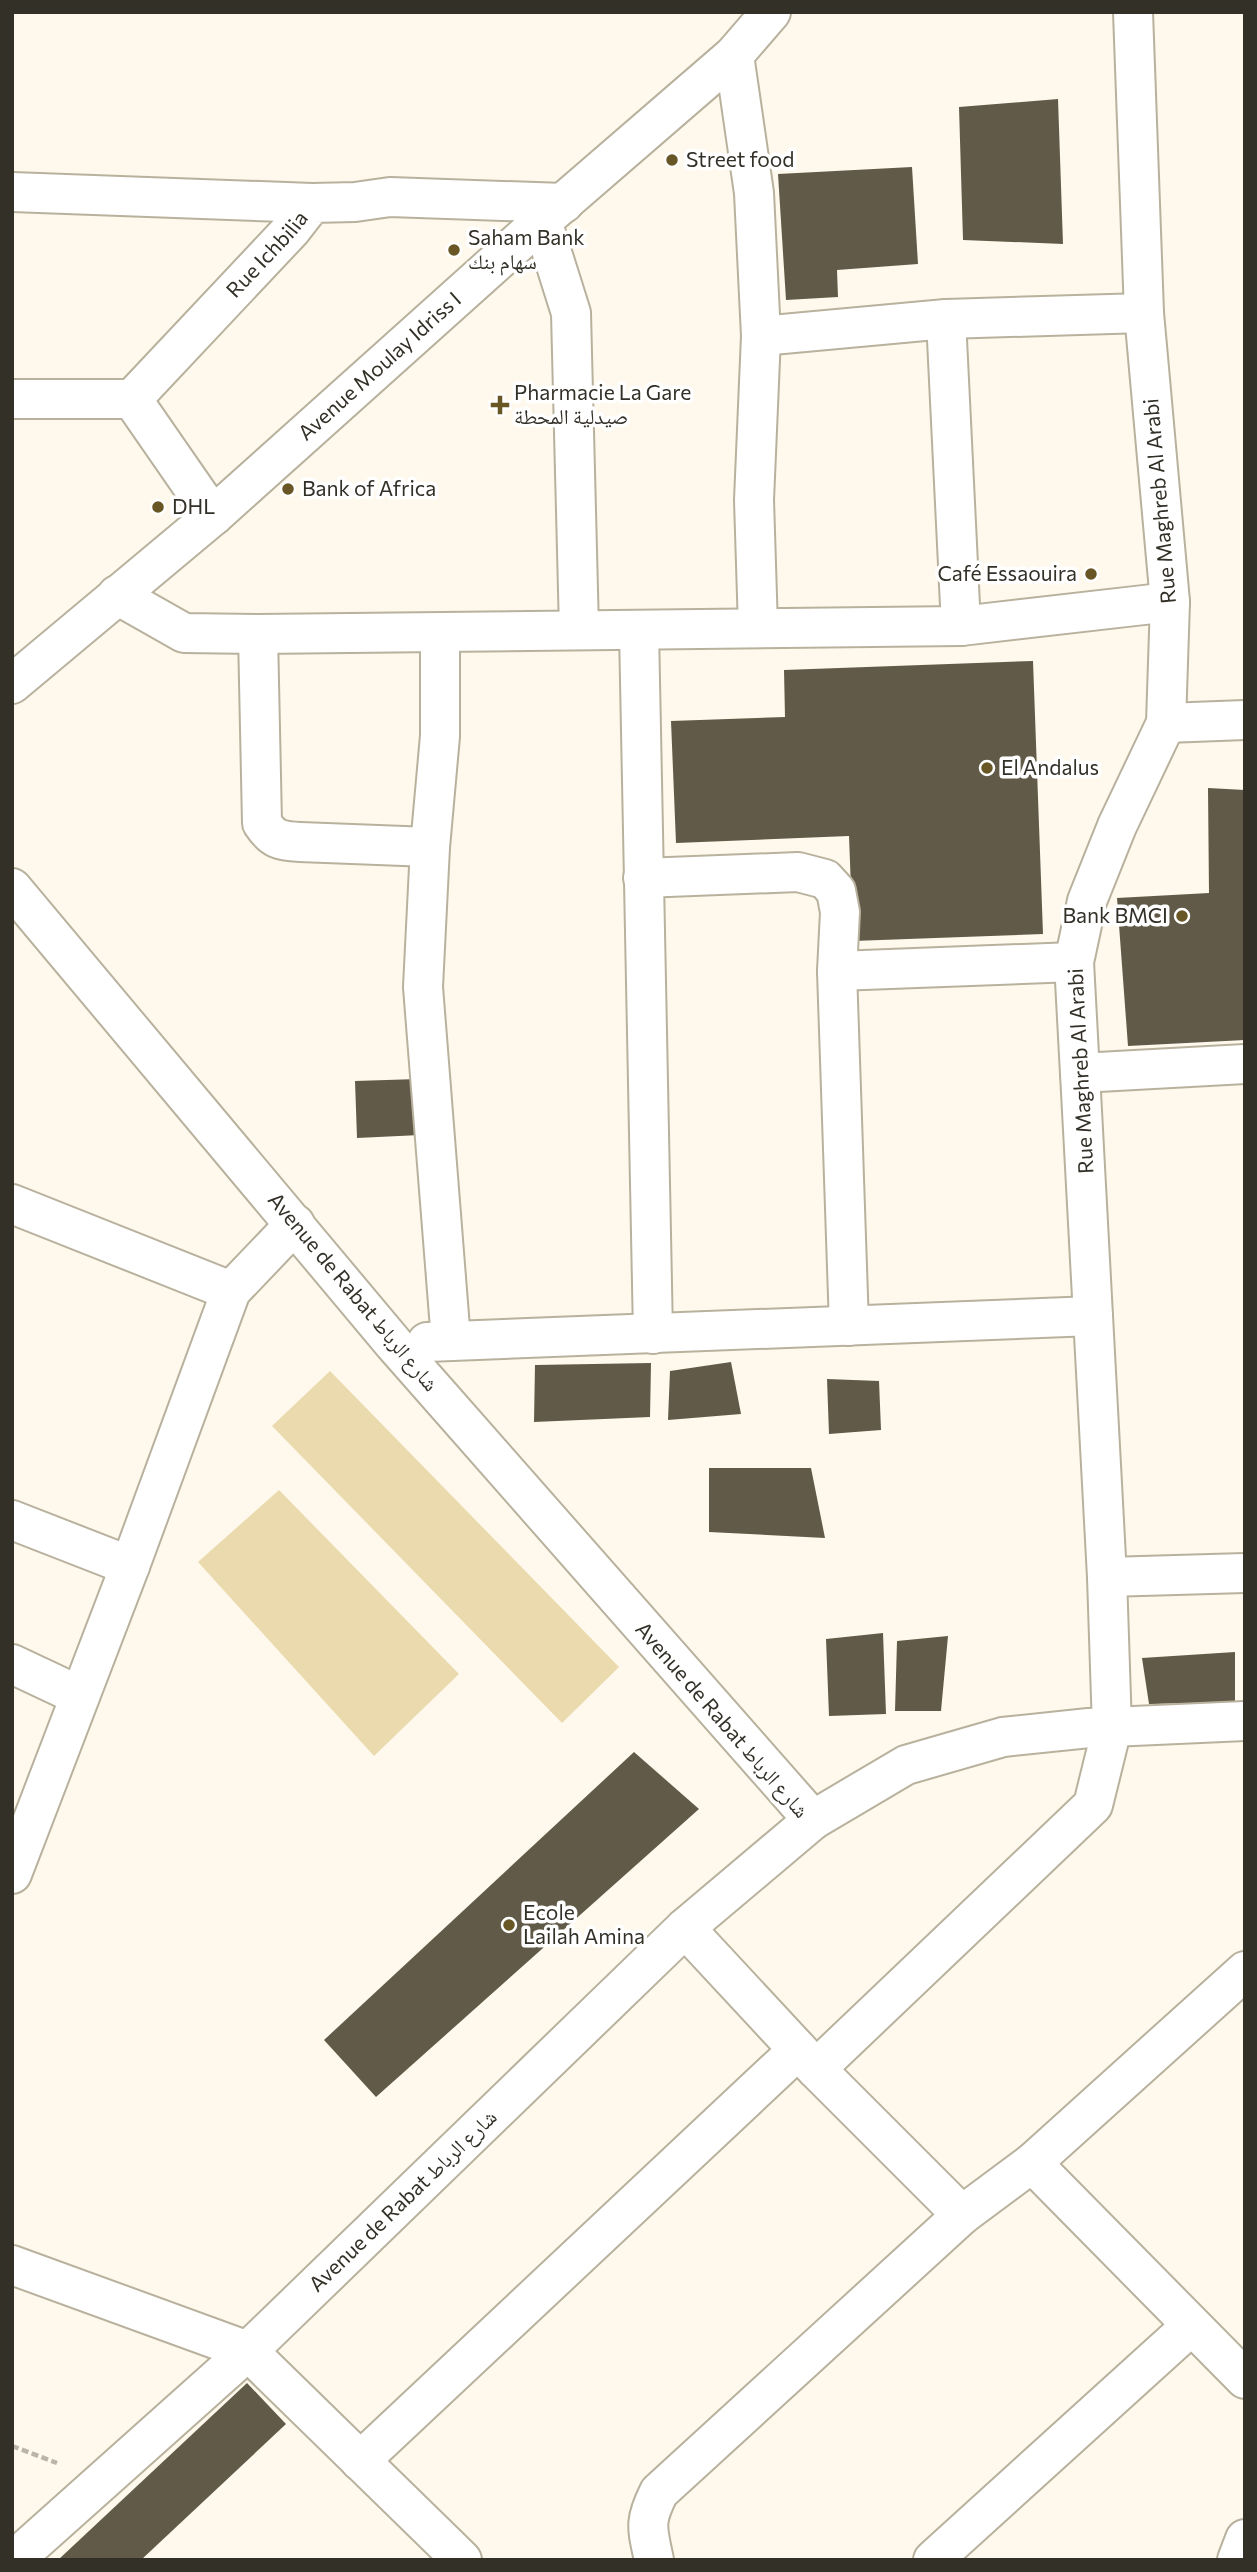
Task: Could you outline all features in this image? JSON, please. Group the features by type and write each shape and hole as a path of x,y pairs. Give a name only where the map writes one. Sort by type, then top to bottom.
{"street":[{"name":"Avenue Moulay Idriss I","path":"12,684 213,516 553,212 734,55 771,12"},
{"name":"Rue Maghreb Al Arabi","path":"360,2460 1093,1805 1112,1728 1107,1577 1074,962 1087,901 1117,826 1166,723 1170,602 1144,313 1133,12"},
{"path":"734,55 754,193 761,336 754,500 758,628"},
{"path":"12,192 312,203"},
{"name":"Rue Ichbilia","path":"132,399 292,230 312,203 355,202 390,197 553,212"},
{"path":"553,212 571,313 579,630"},
{"path":"761,336 946,319 1144,313"},
{"path":"946,319 961,626"},
{"path":"12,399 132,399 213,516"},
{"path":"117,595 184,633 258,634 961,626 1170,602"},
{"path":"639,630 653,1334"},
{"path":"440,633 440,736 430,847 423,987 451,1341"},
{"path":"258,634 262,823 271,836 280,841 430,847"},
{"path":"1166,723 1245,720"},
{"path":"643,878 798,872 825,879 836,891 840,912 837,971 849,1326"},
{"name":"Avenue de Rabat شارع الرباط","path":"12,888 394,1344 813,1820 685,1928 247,2351 14,2560"},
{"path":"837,971 1074,962"},
{"path":"1080,1073 1245,1065"},
{"path":"12,1204 231,1292"},
{"path":"12,1874 231,1292 295,1224"},
{"path":"394,1344 1093,1316"},
{"path":"12,1520 130,1566"},
{"path":"1107,1577 1245,1573"},
{"path":"12,1664 80,1696"},
{"path":"813,1820 906,1765 1003,1737 1245,1721"},
{"path":"685,1928 807,2059 962,2215"},
{"path":"654,2560 648,2533 648,2514 659,2491 962,2215 1032,2163 1245,1971"},
{"path":"1032,2163 1245,2379"},
{"path":"12,2265 247,2351 462,2560"},
{"path":"933,2560 1191,2326"},
{"path":"1237,2560 1245,2539"}],"shaded area":[{"path":"330,1371 619,1667 562,1723 272,1426"},
{"path":"279,1490 459,1674 374,1756 198,1562"}],"building":[{"path":"1058,99 1063,244 963,240 959,107"},
{"path":"912,167 918,264 837,270 838,297 786,300 778,174"},
{"path":"1033,661 1043,934 853,941 849,836 676,843 671,721 785,717 784,670"},
{"name":"Bank BMCI","path":"1208,788 1245,790 1245,1040 1128,1046 1117,898 1209,893"},
{"path":"418,1079 420,1135 357,1138 355,1081"},
{"path":"731,1362 741,1414 668,1420 670,1371"},
{"path":"651,1363 650,1417 534,1422 535,1365"},
{"path":"827,1379 879,1381 881,1430 829,1434"},
{"path":"709,1468 811,1468 825,1538 709,1532"},
{"path":"883,1633 886,1714 829,1716 826,1639"},
{"path":"948,1636 941,1711 895,1711 897,1641"},
{"path":"1235,1652 1235,1702 1149,1704 1142,1658"},
{"name":"Ecole Lailah Amina","path":"634,1752 699,1809 376,2097 324,2040"},
{"path":"247,2383 286,2424 141,2560 58,2560"}],"place":[{"name":"Street food","path":"672,160"},
{"name":"Saham Bank سهام بنك","path":"454,250"},
{"name":"Pharmacie La Gare صيدلية المحطة","path":"500,405"},
{"name":"Bank of Africa","path":"288,489"},
{"name":"DHL","path":"158,507"},
{"name":"Café Essaouira","path":"1091,574"},
{"name":"El Andalus","path":"987,768"},
{"name":"Bank BMCI","path":"1182,916"},
{"name":"Ecole Lailah Amina","path":"509,1925"}]}
